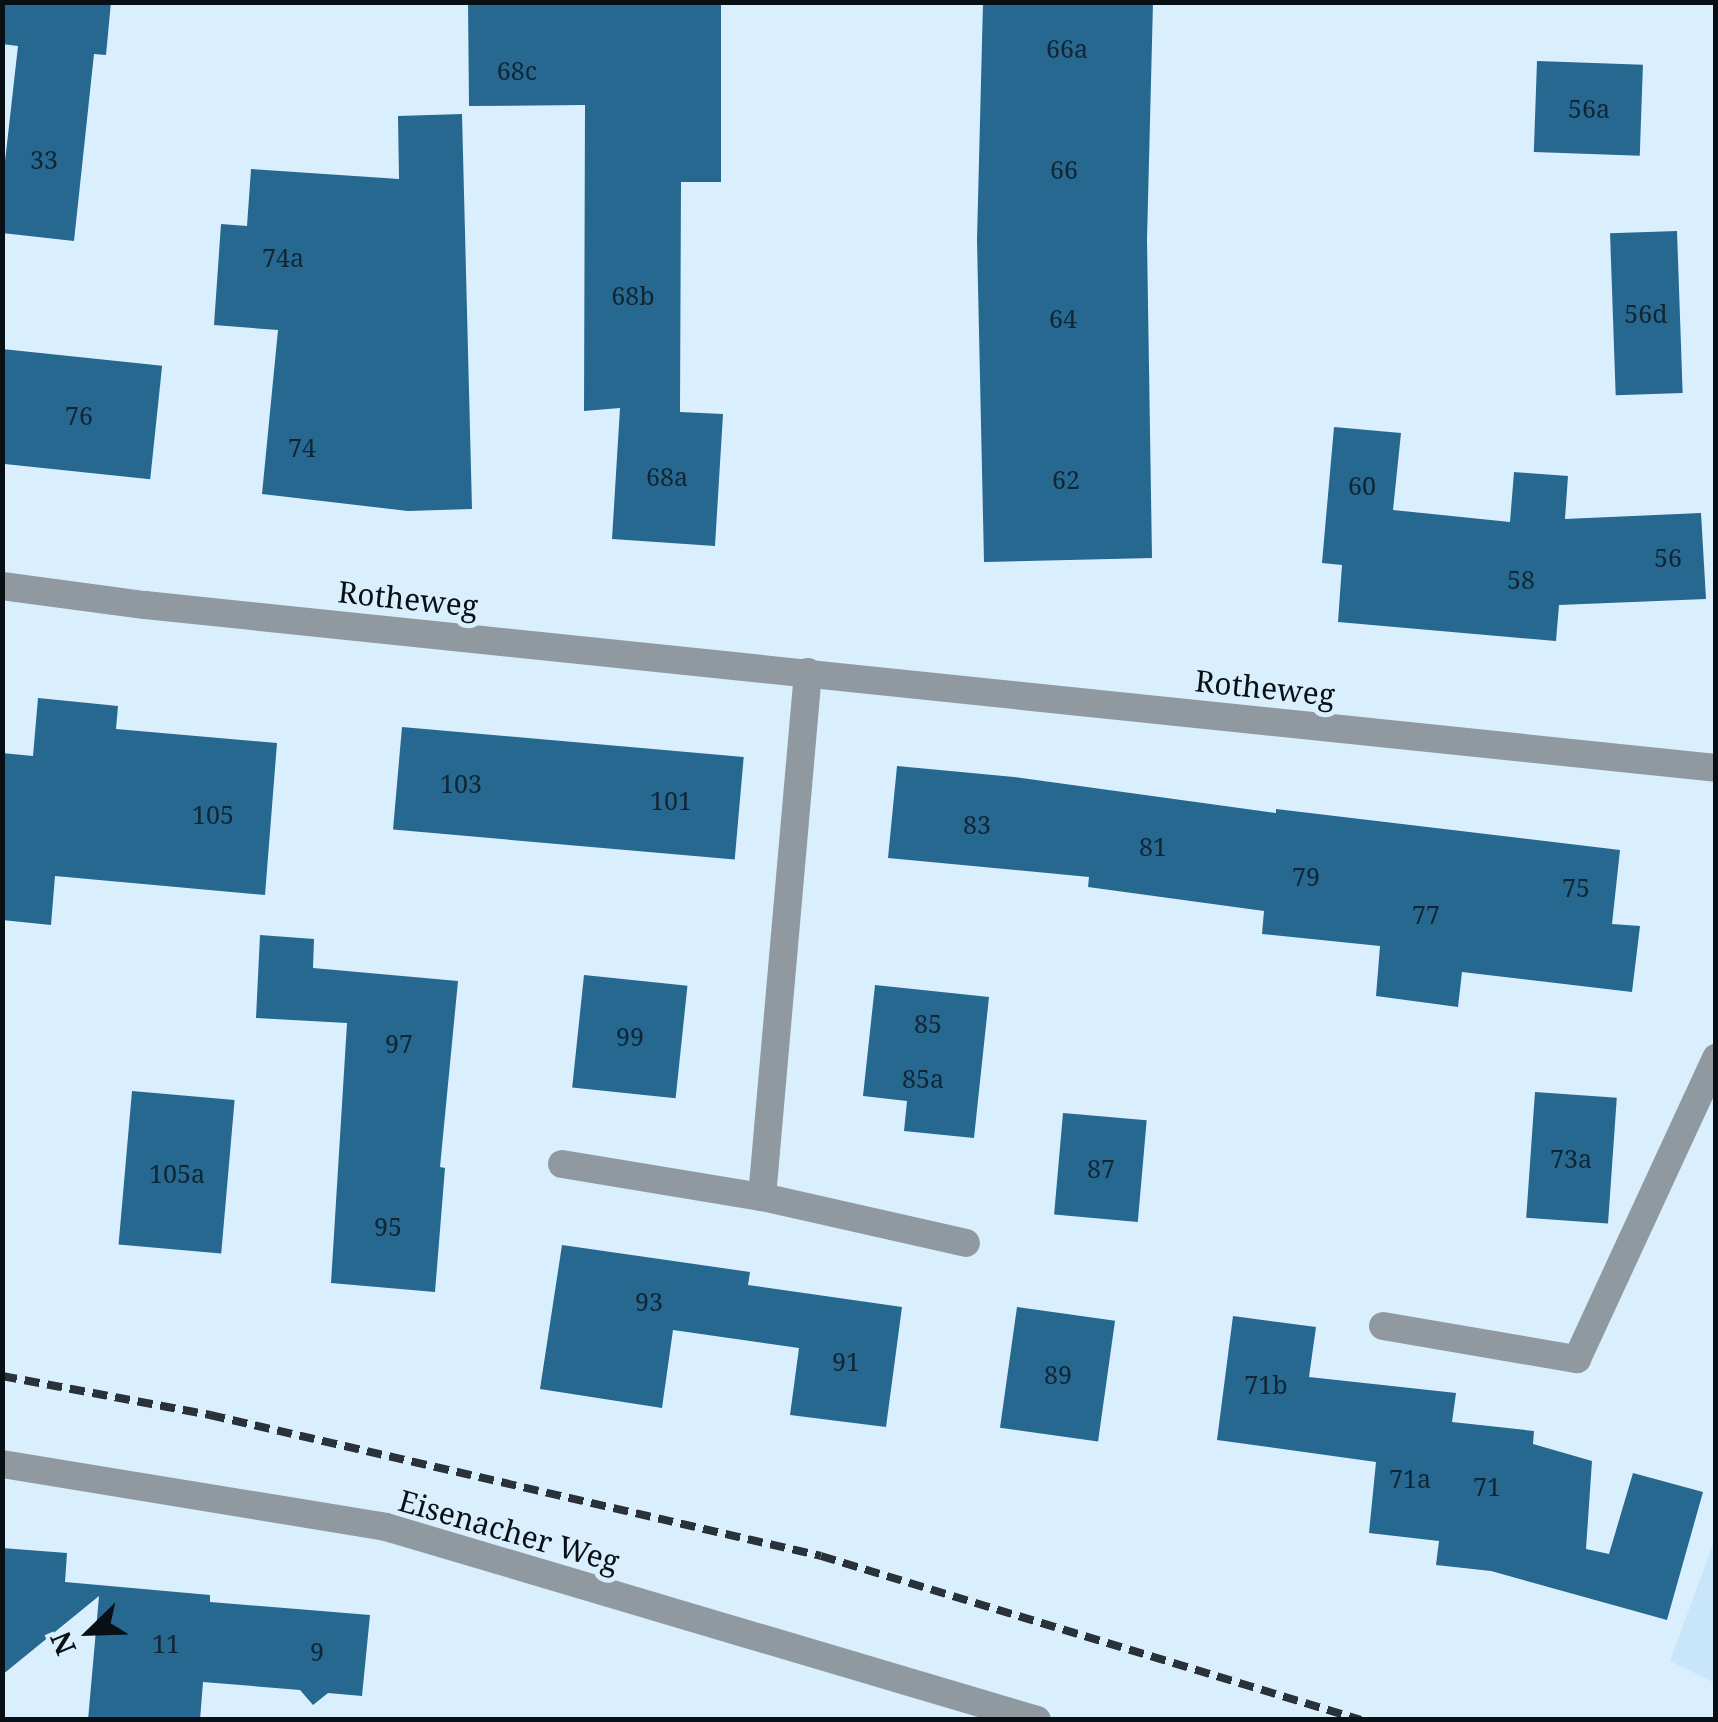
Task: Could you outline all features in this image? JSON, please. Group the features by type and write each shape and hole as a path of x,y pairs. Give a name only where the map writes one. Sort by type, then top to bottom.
{"street":[{"name":"Rotheweg","path":"2,586 145,605 1716,768"},
{"path":"762,1197 808,672"},
{"path":"1382,1326 1578,1358 1716,1058"},
{"path":"562,1164 762,1197 966,1243"},
{"name":"Eisenacher Weg","path":"2,1464 386,1527 987,1713 1037,1720"}],"shaded area":[{"path":"1715,1539 1715,1683 1670,1661"}],"building":[{"path":"2,2 111,2 106,55 94,54 74,241 2,233 2,188 18,46 2,44"},
{"path":"468,2 721,2 721,182 681,182 680,412 723,414 715,546 612,539 620,408 584,411 585,105 469,106"},
{"path":"983,2 1153,2 1147,240 1152,558 984,562 977,240"},
{"path":"1537,61 1643,65 1640,156 1534,152"},
{"path":"462,114 472,509 408,511 262,494 278,330 214,325 221,224 247,226 251,169 399,179 398,116"},
{"path":"1677,231 1683,393 1616,395 1610,233"},
{"path":"2,349 162,366 150,479 2,464"},
{"path":"1334,427 1401,433 1393,510 1510,522 1514,472 1568,476 1565,519 1701,513 1706,599 1559,605 1556,641 1338,622 1342,565 1322,563"},
{"path":"38,698 118,706 116,729 277,743 265,895 55,876 51,925 2,920 2,753 33,756"},
{"path":"402,727 744,757 735,860 393,830"},
{"path":"897,766 1620,850 1612,924 1640,926 1632,992 1462,972 1458,1007 1376,996 1380,946 1262,934 1264,911 1088,887 1089,877 888,858"},
{"path":"260,935 314,939 313,968 458,981 440,1167 445,1168 435,1292 331,1283 347,1023 256,1018"},
{"path":"584,975 687,986 676,1098 572,1087"},
{"path":"875,985 989,997 974,1138 904,1131 907,1101 863,1096"},
{"path":"132,1091 235,1100 221,1253 119,1244"},
{"path":"1535,1092 1617,1098 1608,1223 1526,1218"},
{"path":"1063,1113 1147,1120 1138,1222 1054,1215"},
{"path":"562,1245 750,1272 748,1285 902,1307 886,1427 790,1415 799,1348 673,1330 662,1408 540,1389"},
{"path":"1017,1307 1115,1321 1098,1442 1000,1428"},
{"path":"1233,1316 1316,1327 1309,1377 1456,1393 1452,1422 1534,1431 1533,1444 1592,1461 1586,1549 1609,1554 1633,1473 1703,1492 1667,1620 1491,1571 1436,1565 1439,1541 1369,1533 1376,1462 1217,1440"},
{"path":"2,1548 67,1553 65,1582 210,1595 210,1602 370,1615 362,1696 328,1693 313,1705 300,1690 203,1682 200,1720 88,1720 99,1596 2,1675"}],"railway":[{"path":"2,1376 210,1415 821,1556 1361,1720"}]}
